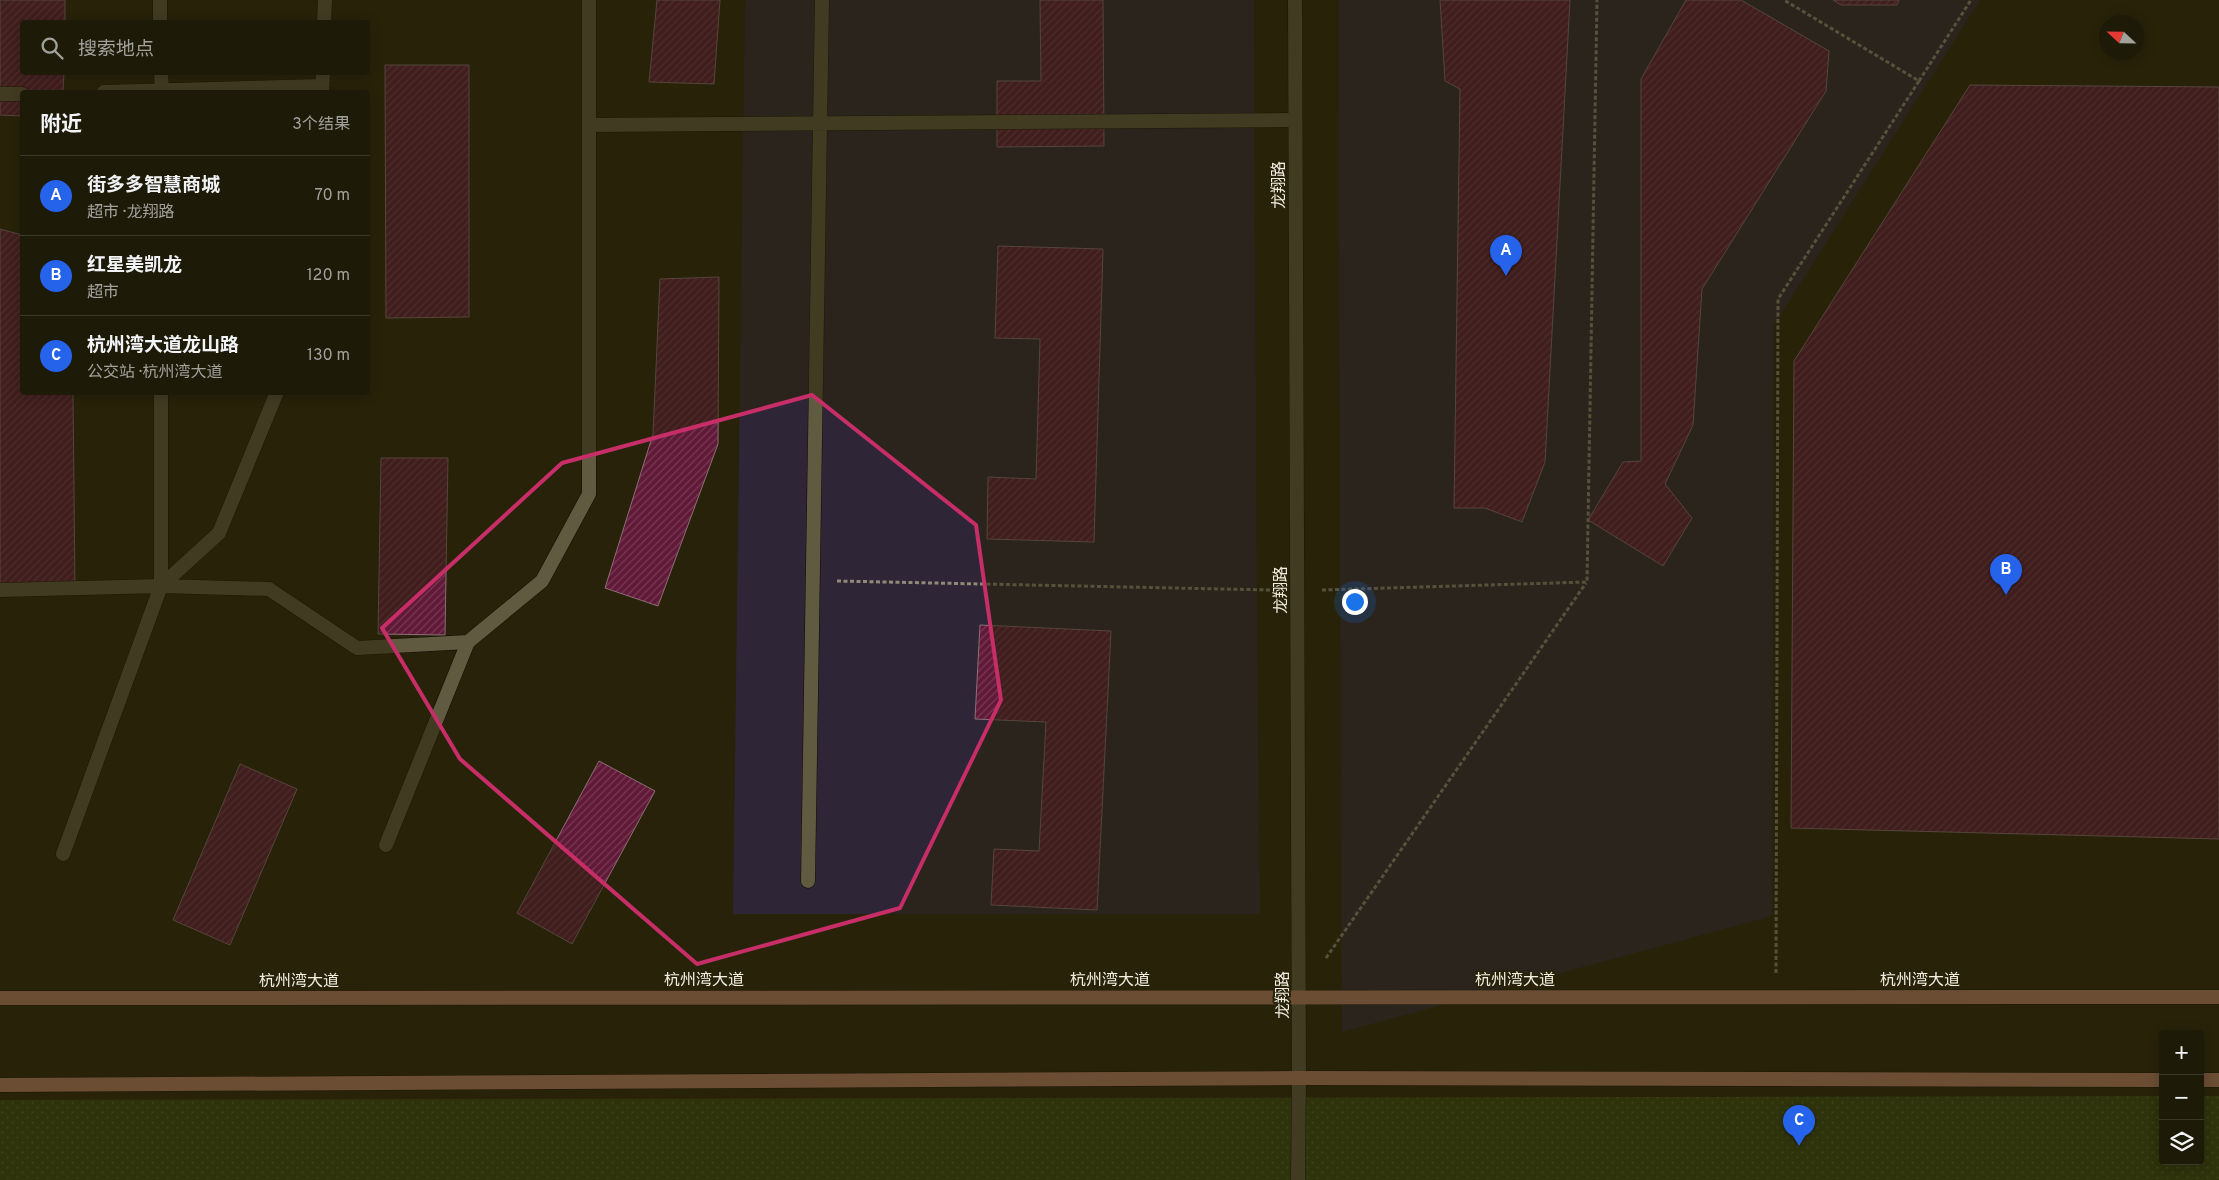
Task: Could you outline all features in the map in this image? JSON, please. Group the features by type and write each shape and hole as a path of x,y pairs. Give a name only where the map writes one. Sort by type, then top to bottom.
{"main road":[{"name":"杭州湾大道","path":"0,998 2219,997"},
{"path":"0,1086 1300,1078 2159,1080"},
{"path":"2204,1080 2219,1080"}],"street":[{"path":"160,0 160,20"},
{"path":"324,0 324,20"},
{"path":"386,845 468,642 542,581 589,494 589,0"},
{"path":"808,881 822,0"},
{"name":"龙翔路","path":"1295,0 1300,1078 1298,1180"},
{"path":"161,75 162,90"},
{"path":"202,90 322,84"},
{"path":"0,94 20,94"},
{"path":"589,124 1295,120"},
{"path":"63,854 161,586 162,395"},
{"path":"161,586 219,533 277,395"},
{"path":"0,590 161,586 269,588 357,648 468,642"}],"path":[{"path":"1299,996 1587,582 1597,0"},
{"path":"1784,0 1919,80"},
{"path":"1776,997 1778,299 1970,0"},
{"path":"814,581 1298,590 1587,582"}],"highlighted area":[{"path":"812,395 976,525 1001,700 900,908 697,964 460,759 382,628 562,463"}],"shaded area":[{"path":"745,0 1254,0 1260,914 733,914"},
{"path":"1338,0 1980,0 1774,325 1772,916 1342,1032"}],"green space":[{"path":"2159,1096 2159,1165 2204,1165 2204,1096 2219,1096 2219,1180 0,1180 0,1100"}],"building":[{"path":"0,0 65,0 65,20 20,20 20,75 64,75 63,90 20,90 20,116 0,115"},
{"path":"657,0 720,0 714,84 649,82"},
{"path":"1040,0 1103,0 1104,146 997,147 997,81 1041,81"},
{"path":"1440,0 1570,0 1545,462 1522,522 1485,508 1454,508 1460,89 1445,81"},
{"path":"1686,0 1741,0 1829,51 1826,91 1702,289 1693,425 1665,484 1692,518 1663,566 1588,520 1623,462 1641,461 1641,79"},
{"path":"1833,0 1899,0 1897,5 1841,5"},
{"path":"385,65 469,65 469,317 386,318"},
{"path":"1970,85 2219,87 2219,839 1791,828 1794,361"},
{"path":"0,229 20,234 20,395 73,395 75,589 0,589"},
{"path":"998,246 1103,249 1094,542 987,539 988,477 1036,479 1040,339 995,338"},
{"path":"719,277 718,444 658,606 605,588 653,434 660,279"},
{"path":"381,458 448,458 445,635 378,634"},
{"path":"980,625 1111,631 1097,910 991,905 994,849 1039,851 1046,722 975,719"},
{"path":"599,761 655,791 572,944 517,913"},
{"path":"240,764 297,789 230,945 173,920"}],"place":[{"name":"街多多智慧商城","path":"1506,276"},
{"name":"红星美凯龙","path":"2006,595"},
{"name":"杭州湾大道龙山路","path":"1799,1146"}]}
